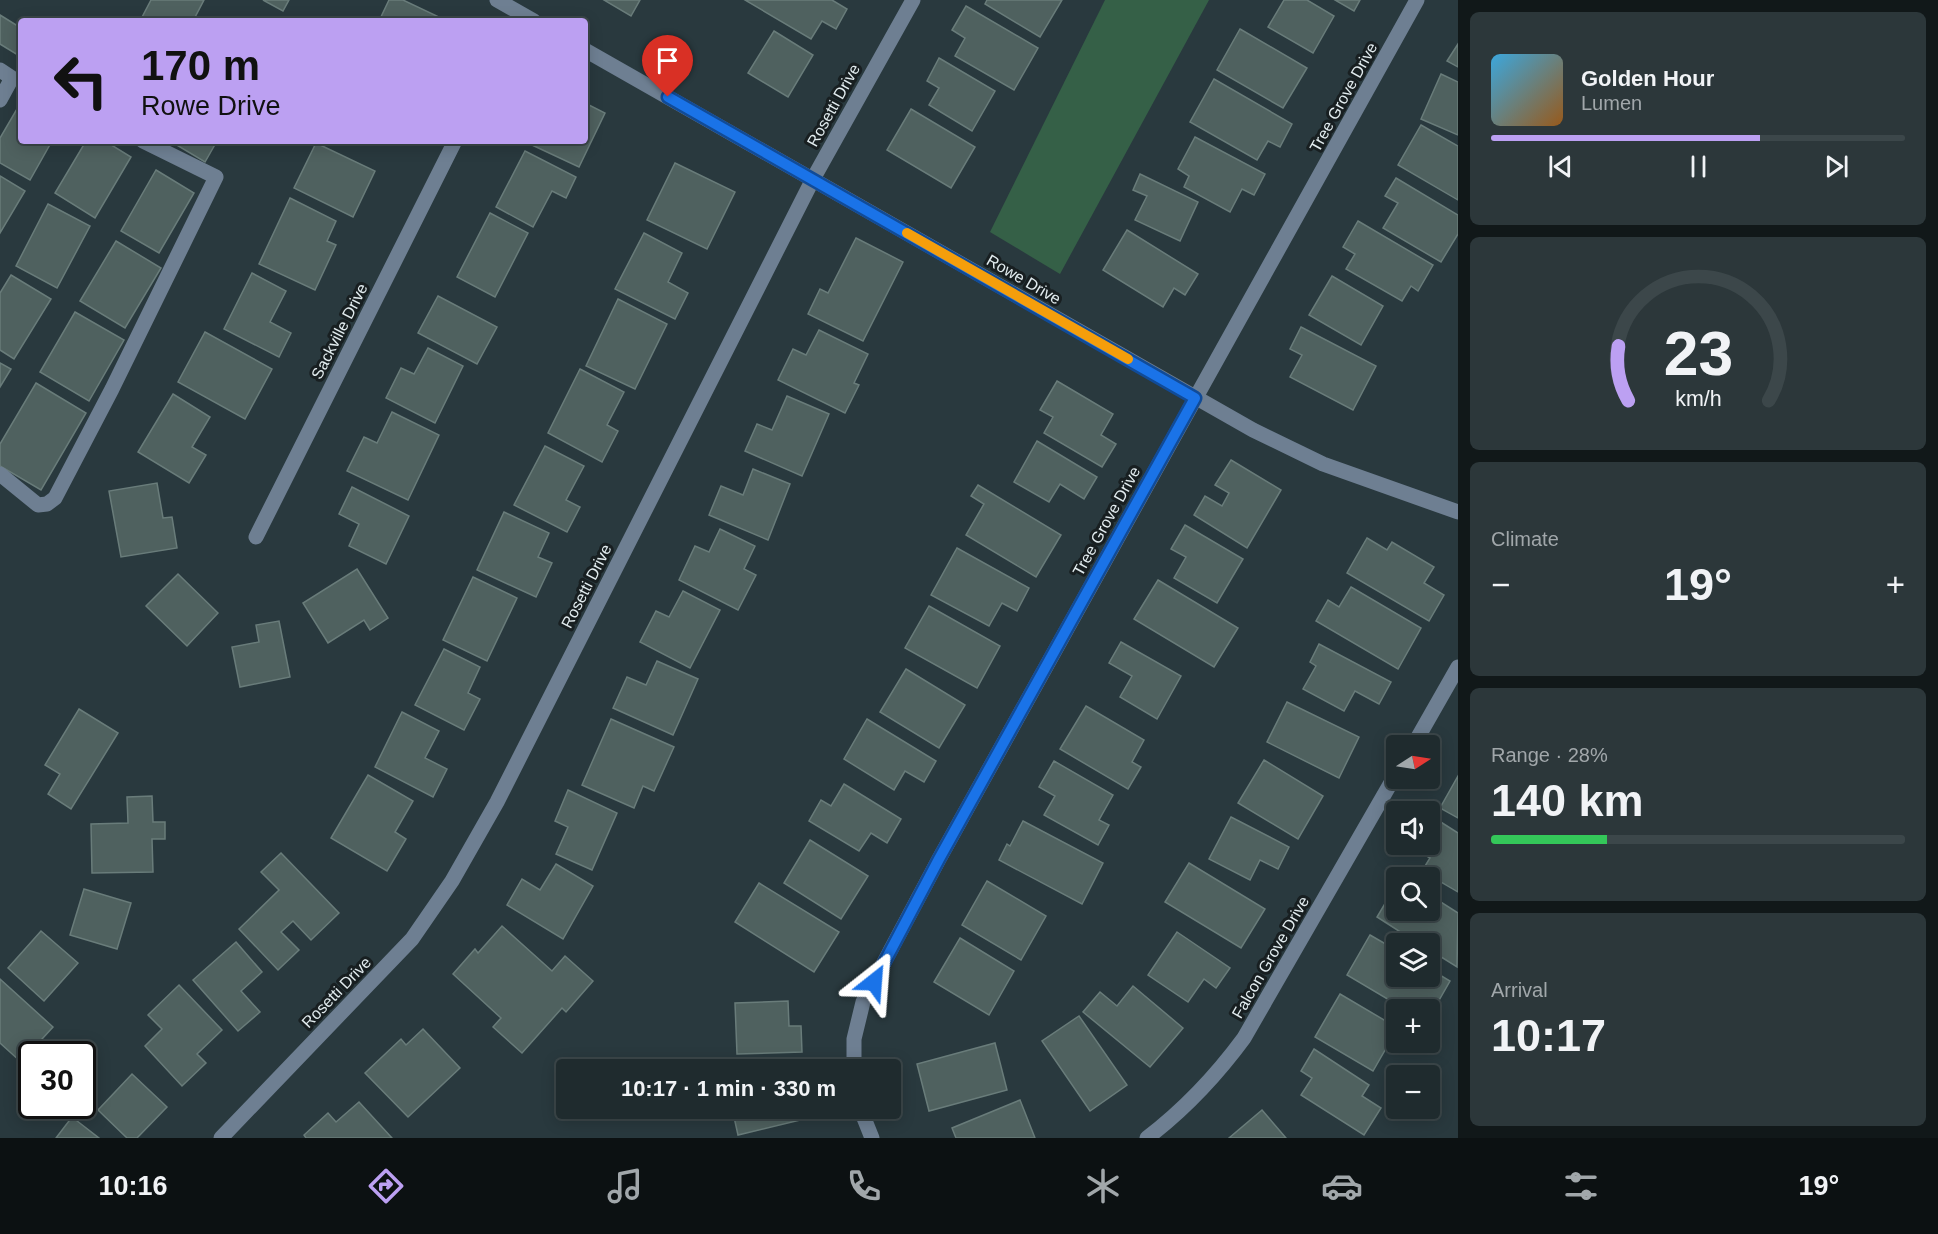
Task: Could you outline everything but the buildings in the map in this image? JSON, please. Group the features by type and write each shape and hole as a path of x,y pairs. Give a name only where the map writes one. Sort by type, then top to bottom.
{"street":[{"path":"497,0 520,11"},
{"name":"Rosetti Drive","path":"221,1138 412,939 452,881 502,792 813,179 913,0"},
{"name":"Tree Grove Drive","path":"854,1059 854,1039 863,1002 939,859 1417,0"},
{"name":"Rowe Drive","path":"588,52 1252,430 1323,464 1458,512"},
{"path":"0,100 11,77"},
{"path":"0,474 38,505 47,504 55,498 112,389 216,177 148,144"},
{"name":"Sackville Drive","path":"256,537 453,144"},
{"path":"1419,735 1458,667"},
{"name":"Falcon Grove Drive","path":"1147,1138 1175,1117 1220,1070 1244,1038 1387,789"},
{"path":"864,1119 872,1138"}],"green space":[{"path":"1105,0 1209,0 1060,274 990,232"}],"slow traffic":[{"path":"907,233 1128,359"}],"route":[{"path":"668,97 1195,398 939,859 874,982"}]}
